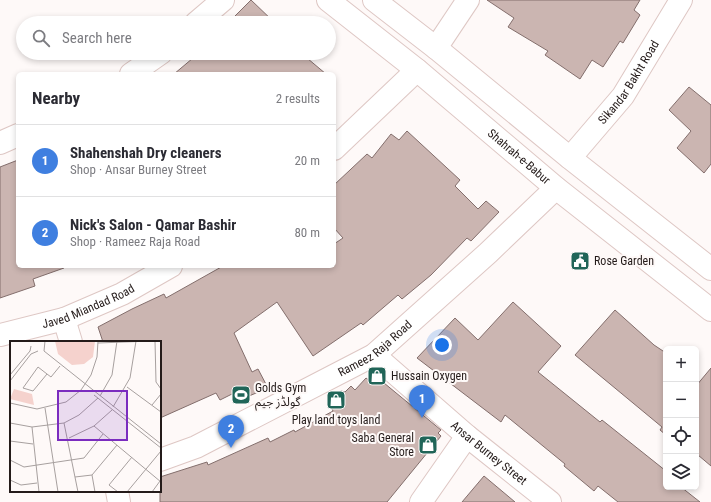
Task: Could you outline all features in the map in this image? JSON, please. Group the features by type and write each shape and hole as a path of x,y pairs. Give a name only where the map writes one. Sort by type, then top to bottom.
{"street":[{"path":"204,16 223,0"},
{"name":"Shahrah-e-Babur","path":"328,0 417,70 556,188 711,310"},
{"path":"374,0 436,48 570,158 711,269"},
{"path":"436,48 468,0"},
{"name":"Sikandar Bakht Road","path":"570,158 623,96 681,0"},
{"path":"134,72 151,60"},
{"path":"336,147 417,70"},
{"path":"0,143 16,136"},
{"name":"Rameez Raja Road","path":"161,460 196,447 374,355 488,253 556,188"},
{"name":"Javed Miandad Road","path":"0,335 64,319 122,294 168,268"},
{"path":"64,319 71,341"},
{"name":"Ansar Burney Street","path":"374,355 467,436 550,502"},
{"path":"421,502 467,436"},
{"path":"117,492 119,502"}],"building":[{"path":"251,0 268,16 235,16"},
{"path":"487,0 640,0 634,10 640,15 623,43 620,41 603,67 592,60 580,79 545,55 548,51 508,27 514,18"},
{"path":"191,60 309,60 324,72 176,72"},
{"path":"689,87 711,105 711,164 704,173 677,148 691,131 669,110"},
{"path":"407,131 460,180 455,186 478,209 486,201 499,212 471,241 467,238 431,275 402,299 398,295 363,325 361,323 313,356 277,302 234,333 252,372 258,369 268,388 249,396 244,388 220,400 216,393 161,418 161,341 103,341 98,327 164,294 166,298 219,268 336,268 336,243 343,238 336,230 336,183 367,154 372,158 391,134 399,140"},
{"path":"16,161 16,268 64,268 33,279 35,286 0,298 0,167"},
{"path":"513,302 561,346 538,372 600,422 602,420 663,469 663,490 685,490 700,502 618,502 598,486 594,491 564,466 565,464 505,415 501,422 417,358 455,318 478,340"},
{"path":"615,310 654,345 663,351 663,432 660,430 662,427 575,355"},
{"path":"711,368 711,466 699,456 699,382"},
{"path":"366,378 373,383 378,378 441,430 438,433 441,436 387,502 160,502 161,477 207,462 208,465 268,438 270,442 294,430 295,432 333,411 328,401 341,391 345,392 351,386 355,390"},
{"path":"484,476 515,502 462,502"}],"place":[{"name":"Rose Garden","path":"580,261"},
{"name":"Hussain Oxygen","path":"377,376"},
{"name":"Golds Gym گولڈز جیم","path":"241,395"},
{"name":"Play land toys land","path":"336,400"},
{"name":"Shahenshah Dry cleaners","path":"422,418"},
{"name":"Saba General Store","path":"428,445"},
{"name":"Nick's Salon - Qamar Bashir","path":"231,448"}]}
